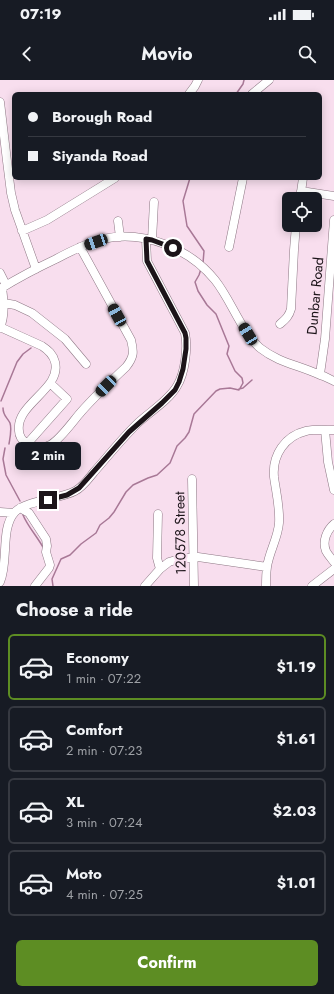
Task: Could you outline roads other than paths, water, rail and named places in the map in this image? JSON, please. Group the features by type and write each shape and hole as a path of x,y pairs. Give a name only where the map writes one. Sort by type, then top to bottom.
{"street":[{"path":"190,92 198,80"},
{"path":"254,92 269,80"},
{"path":"0,102 3,162 15,210 36,269"},
{"path":"22,231 47,220 112,180"},
{"path":"229,247 243,180"},
{"path":"301,192 303,180"},
{"path":"322,196 334,196"},
{"path":"0,512 17,510 38,501 57,498 75,491 129,432 175,390 179,382 183,369 186,349 185,333 147,261 154,202"},
{"name":"Dunbar Road","path":"320,374 332,282 334,220"},
{"path":"118,221 120,237"},
{"path":"280,324 287,318 291,310 295,232"},
{"path":"3,287 80,247 105,239 120,237 149,239 182,252 204,268 223,292 248,334 259,347 279,360 320,374 334,381"},
{"path":"0,273 4,302 3,319 0,328 42,346 48,350 54,358 56,370 55,375 50,384 27,409 18,426 20,436 27,444 40,448 45,447 53,443 81,412 126,367 131,361 134,352 131,340 80,247"},
{"path":"4,302 15,305 32,313 65,339 86,364"},
{"path":"27,444 67,399 50,384"},
{"path":"266,586 267,567 279,525 279,508 274,476 277,455 284,444 294,436 312,430 334,430"},
{"path":"325,430 328,462 334,490"},
{"name":"120578 Street","path":"192,479 194,586"},
{"path":"0,582 5,563 7,529 9,522 17,510"},
{"path":"17,510 29,513 47,541 46,552 50,566 35,586"},
{"path":"158,514 158,558 160,569"},
{"path":"334,524 329,529 325,539 326,551 334,562"},
{"path":"146,586 160,569 169,562 193,557 267,567"},
{"path":"312,586 320,583 334,569"}],"waterway":[{"path":"237,92 244,80"},
{"path":"189,180 183,201 187,226 204,251 203,263"},
{"path":"53,586 52,579 61,559 70,555 81,544 96,533 100,525 114,512 126,492 133,485 157,475 170,463 177,446 189,432 194,414 216,391 230,388 239,390 243,383 242,378 235,371 227,354 229,346 216,314 207,305 198,291 195,282 201,269"},
{"path":"1,401 17,362 23,354 31,348"},
{"path":"239,389 243,388 252,380"},
{"path":"3,408 4,415 11,425 9,444"},
{"path":"5,448 3,459 6,475 20,501"},
{"path":"23,515 27,524 44,549"}]}
